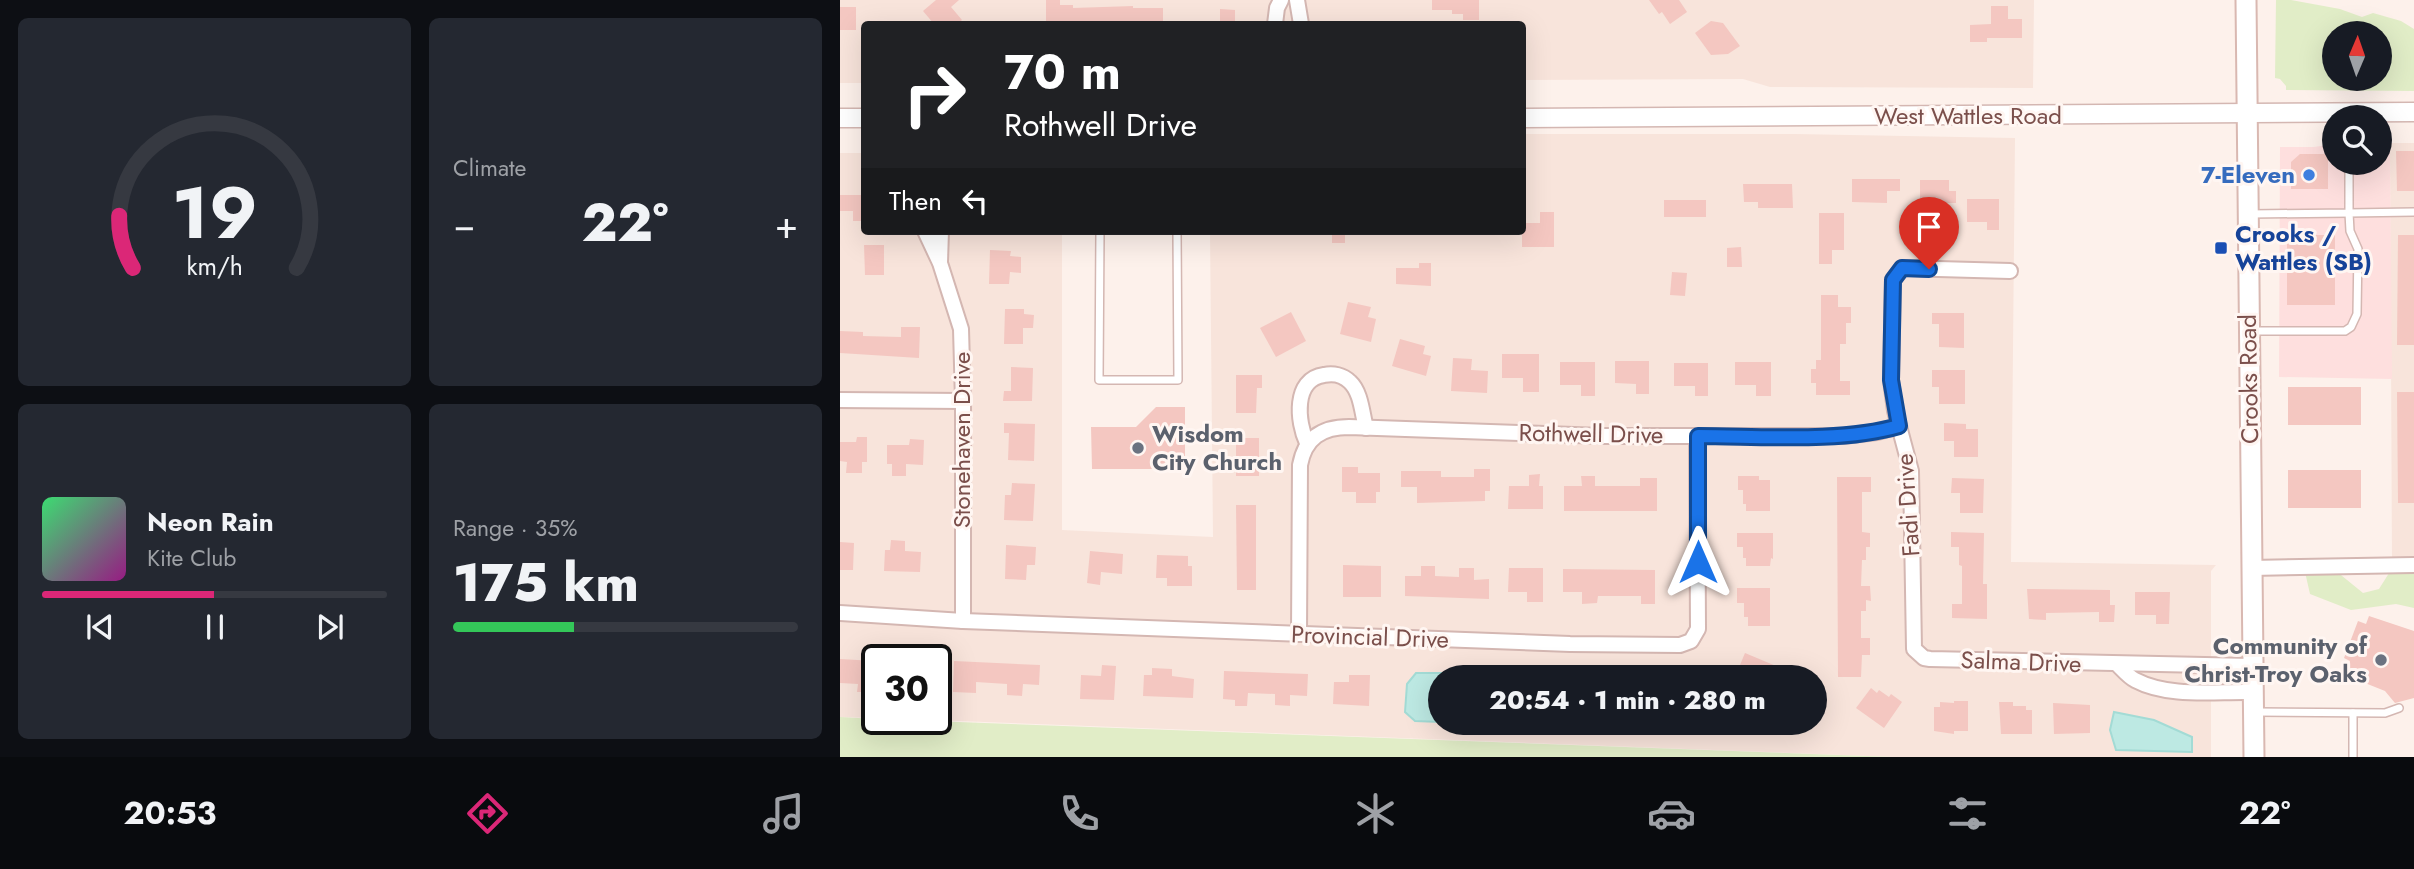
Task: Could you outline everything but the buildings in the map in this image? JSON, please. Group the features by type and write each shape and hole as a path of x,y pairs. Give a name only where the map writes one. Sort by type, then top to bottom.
{"main road":[{"name":"Crooks Road","path":"2246,0 2245,113 2254,757"}],"street":[{"path":"1275,21 1281,0"},
{"path":"1297,0 1300,21"},
{"name":"West Wattles Road","path":"2392,113 2414,112"},
{"name":"West Wattles Road","path":"1526,118 2322,114"},
{"path":"840,118 861,118"},
{"name":"Stonehaven Drive","path":"927,235 940,263 961,329 963,621"},
{"name":"Stonehaven Drive","path":"940,263 941,235"},
{"name":"Fadi Drive","path":"1924,658 1913,649 1912,642 1911,471 1891,380 1892,286 1895,274 1902,268 2010,271"},
{"path":"1299,634 1300,465 1307,443 1300,428 1300,402 1305,387 1318,375 1340,376 1350,382 1357,392 1366,428"},
{"path":"840,400 963,401"},
{"name":"Rothwell Drive","path":"1307,443 1325,429 1335,427 1590,436 1843,436 1899,426"},
{"name":"Provincial Drive","path":"840,613 963,621 1570,644 1687,643 1696,636 1698,629 1698,436"},
{"path":"2251,568 2414,565"},
{"name":"Salma Drive","path":"1924,658 2118,665 2134,663 2251,666"},
{"name":"Salma Drive","path":"2118,665 2133,679 2157,688 2252,692"}],"lane":[{"path":"2249,331 2336,332 2351,327 2357,314 2358,249 2350,231 2349,175"},
{"path":"2247,214 2414,212"},
{"path":"1100,235 1099,380 1178,380 1177,235"},
{"path":"2253,712 2385,713 2399,708"},
{"path":"2353,713 2353,757"}],"shaded area":[{"path":"840,0 2034,0 2033,88 1770,87 1743,79 1526,80 1526,21 861,21 861,83 840,83"},
{"path":"1526,134 1795,134 2015,138 2011,562 2216,565 2211,571 2211,757 1894,757 952,721 952,644 861,644 861,718 840,717 840,153 861,153 861,235 1062,235 1062,530 1213,537 1210,235 1526,235"},
{"path":"2392,143 2414,143 2414,559 2392,559 2390,175"},
{"path":"2322,146 2322,175 2390,175 2392,379 2279,377 2280,147"}],"green space":[{"path":"2276,0 2340,9 2362,17 2373,13 2401,21 2414,29 2414,91 2392,91 2392,21 2322,21 2322,90 2286,90 2280,79 2275,78"},
{"path":"2391,570 2414,571 2414,608 2396,604 2351,610 2310,594 2305,572 2336,571 2363,593 2379,589"},
{"path":"840,717 861,718 861,735 952,735 952,722 1893,757 840,757"}],"water":[{"path":"1416,673 1428,673 1428,722 1415,721 1405,712 1407,684"},
{"path":"2114,712 2154,720 2192,737 2192,752 2116,750 2110,730"}],"place":[{"name":"7-Eleven","path":"2309,175"},
{"name":"Crooks / Wattles (SB)","path":"2221,248"},
{"name":"Wisdom City Church","path":"1138,448"},
{"name":"Community of Christ-Troy Oaks","path":"2381,660"}],"route":[{"path":"1698,562 1698,436 1843,436 1861,435 1899,426 1891,380 1893,280 1902,268 1929,269"}]}
